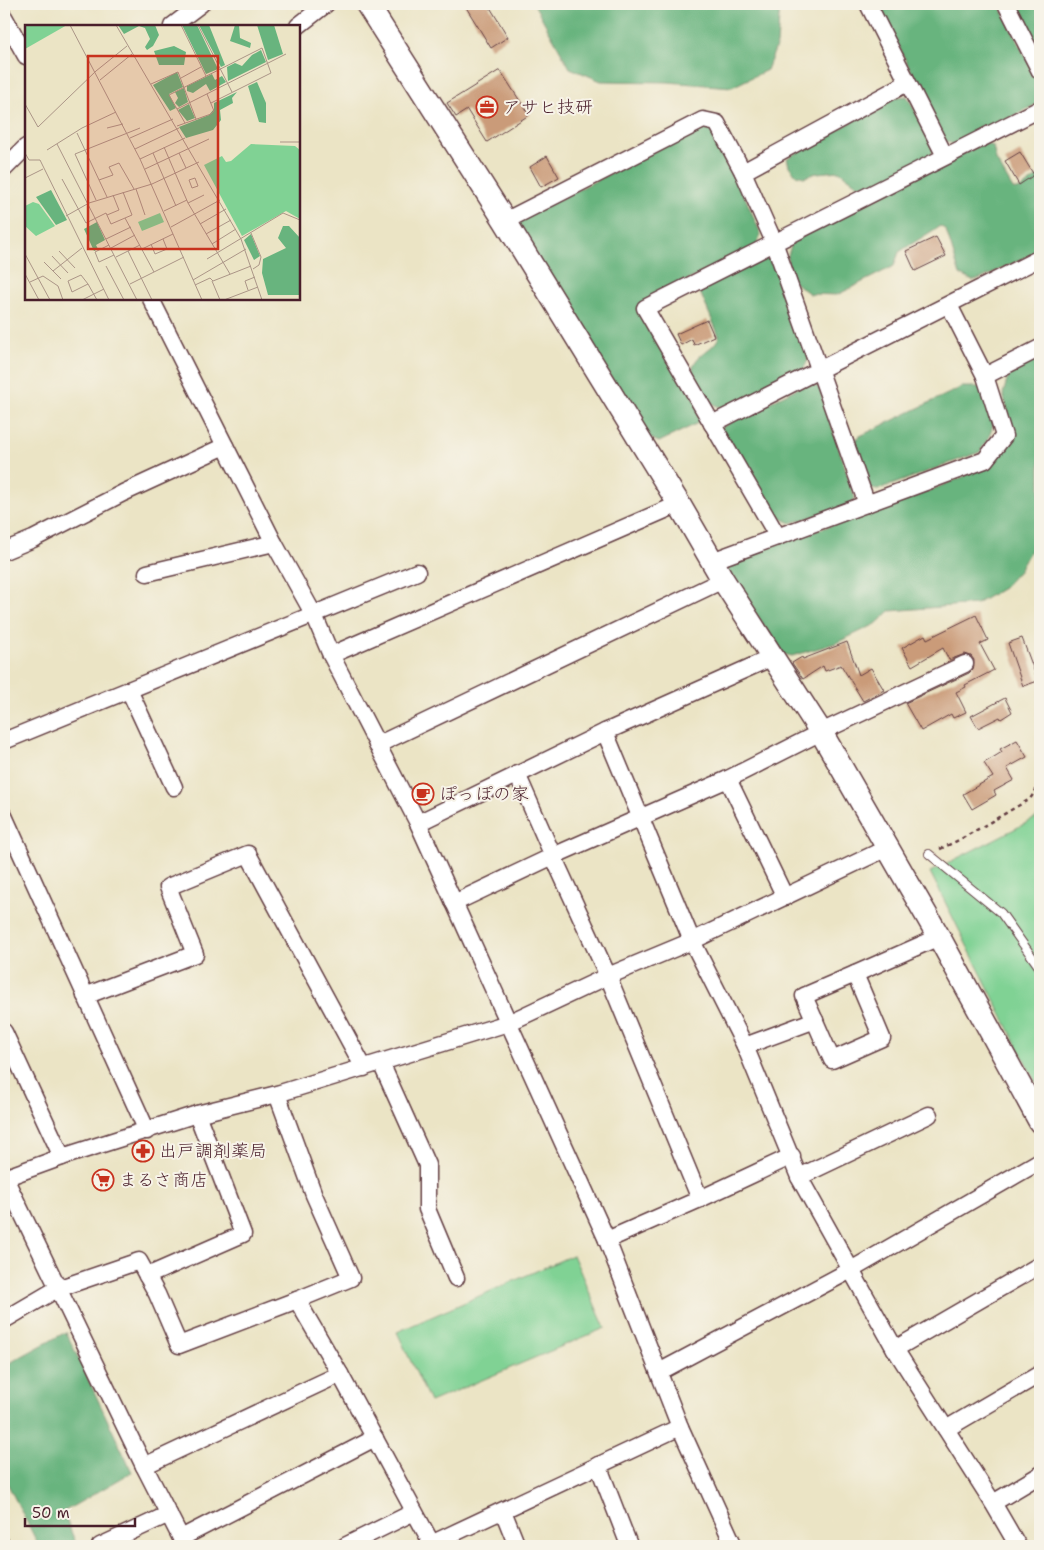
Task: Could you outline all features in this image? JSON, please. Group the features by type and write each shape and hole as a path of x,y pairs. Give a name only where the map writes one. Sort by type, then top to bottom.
{"street":[{"path":"173,25 201,4"},
{"path":"299,25 326,4"},
{"path":"366,4 504,221 679,504 723,580 821,732 939,938 1040,1122"},
{"path":"868,4 945,156"},
{"path":"1006,4 1040,71"},
{"path":"4,17 25,54"},
{"path":"743,172 907,83"},
{"path":"778,537 645,308 1040,109"},
{"path":"504,221 703,120 717,123 743,172 774,242 867,504"},
{"path":"4,169 25,148"},
{"path":"712,424 1040,258"},
{"path":"151,300 274,543 314,615 332,655 418,823 607,1240 680,1428 734,1546"},
{"path":"712,561 985,460 1004,436 985,376 949,304"},
{"path":"985,376 1040,348"},
{"path":"4,551 224,446"},
{"path":"332,655 679,504"},
{"path":"147,573 274,543"},
{"path":"4,741 417,572"},
{"path":"377,745 723,580"},
{"path":"418,823 604,732 773,657"},
{"path":"454,903 553,856 728,779 821,732 965,664"},
{"path":"129,690 174,787"},
{"path":"604,732 692,941 745,1046 792,1156 799,1177 895,1349 1018,1546"},
{"path":"517,774 608,976 700,1199"},
{"path":"728,779 785,897"},
{"path":"4,816 84,996 147,1131"},
{"path":"375,1438 183,1542 144,1466 4,1177 197,1114 277,1094 508,1024 608,976 692,941 887,848"},
{"path":"84,996 195,954 168,888 248,854 364,1068"},
{"path":"855,974 882,1038 832,1060 804,996 855,974 939,938"},
{"path":"745,1046 815,1020"},
{"path":"4,1032 62,1157"},
{"path":"381,1063 426,1165 426,1209 456,1278"},
{"path":"4,1320 58,1289 139,1261 157,1294 179,1345 350,1278 314,1195 277,1094"},
{"path":"147,1276 243,1234 197,1114"},
{"path":"799,1177 929,1115"},
{"path":"607,1240 792,1156"},
{"path":"659,1372 851,1270 1040,1161"},
{"path":"895,1349 1040,1265"},
{"path":"297,1300 340,1374 432,1545 680,1428"},
{"path":"144,1466 340,1374"},
{"path":"946,1429 1040,1374"},
{"path":"598,1466 629,1545 626,1546"},
{"path":"993,1504 1040,1475"},
{"path":"503,1511 518,1546"},
{"path":"345,1546 414,1512"},
{"path":"100,1546 169,1514"}],"lane":[{"path":"929,854 1001,913 1040,968"}],"path":[{"path":"929,854 962,839 1030,799 1040,784"}],"green space":[{"path":"534,4 780,4 777,44 767,70 732,87 667,82 601,81 570,68"},
{"path":"878,4 999,4 1040,86 1037,104 956,145 945,141"},
{"path":"1012,4 1040,4 1040,59"},
{"path":"907,96 934,146 931,157 869,187 858,185 839,171 817,173 804,177 796,175 789,166 787,158 896,97"},
{"path":"698,129 713,130 721,142 761,234 756,246 644,302 704,417 696,424 659,442 647,437 519,228 518,220"},
{"path":"984,143 993,146 996,160 1013,189 1019,190 1040,175 1040,250 981,279 973,281 960,275 946,230 940,226 899,252 894,266 837,295 810,294 791,280 787,258 793,240"},
{"path":"763,254 773,255 809,358 803,370 725,409 709,401 694,377 693,369 695,362 716,342 719,336 699,290 702,286"},
{"path":"1040,356 1040,532 1019,571 1003,588 976,604 890,611 876,624 836,643 792,656 783,654 724,567 726,561 907,500 965,476 1008,443 1012,427 1003,394 1008,377 1026,363"},
{"path":"807,383 819,387 855,498 849,506 791,523 776,516 720,434 720,428"},
{"path":"962,387 981,387 992,413 993,426 980,452 878,490 871,489 854,444 858,437"},
{"path":"1040,816 1040,1091 930,872"},
{"path":"573,1255 605,1328 430,1402 397,1332"},
{"path":"66,1332 132,1472 63,1512 77,1546 39,1546 4,1477 4,1366"}],"building":[{"path":"464,4 488,4 508,37 491,48"},
{"name":"アサヒ技研","path":"500,70 529,115 487,142 467,110 456,117 447,103"},
{"path":"1020,152 1034,175 1019,185 1005,161"},
{"path":"547,156 559,177 541,187 530,167"},
{"path":"936,237 946,256 915,271 906,251"},
{"path":"707,320 714,336 694,345 692,339 681,345 676,334"},
{"path":"976,615 988,640 980,644 994,670 965,685 966,687 956,692 966,712 953,718 951,714 921,731 905,703 969,673 973,669 974,660 971,656 965,654 949,660 943,648 912,666 902,648 925,635 927,639"},
{"path":"1022,638 1038,681 1023,686 1008,643"},
{"path":"847,642 859,675 871,668 884,690 863,701 841,665 825,671 823,666 803,679 792,663 802,657 803,659"},
{"path":"1005,698 1012,712 1001,719 1000,717 978,728 971,716"},
{"path":"1017,740 1027,757 1007,768 1014,780 994,791 996,795 972,809 963,794 993,777 984,763 1002,752 1000,749"}],"railway":[{"path":"4,1534 10,1546"}],"place":[{"name":"アサヒ技研","path":"487,107"},
{"name":"ぽっぽの家","path":"423,794"},
{"name":"出戸調剤薬局","path":"143,1151"},
{"name":"まるさ商店","path":"103,1180"}]}
